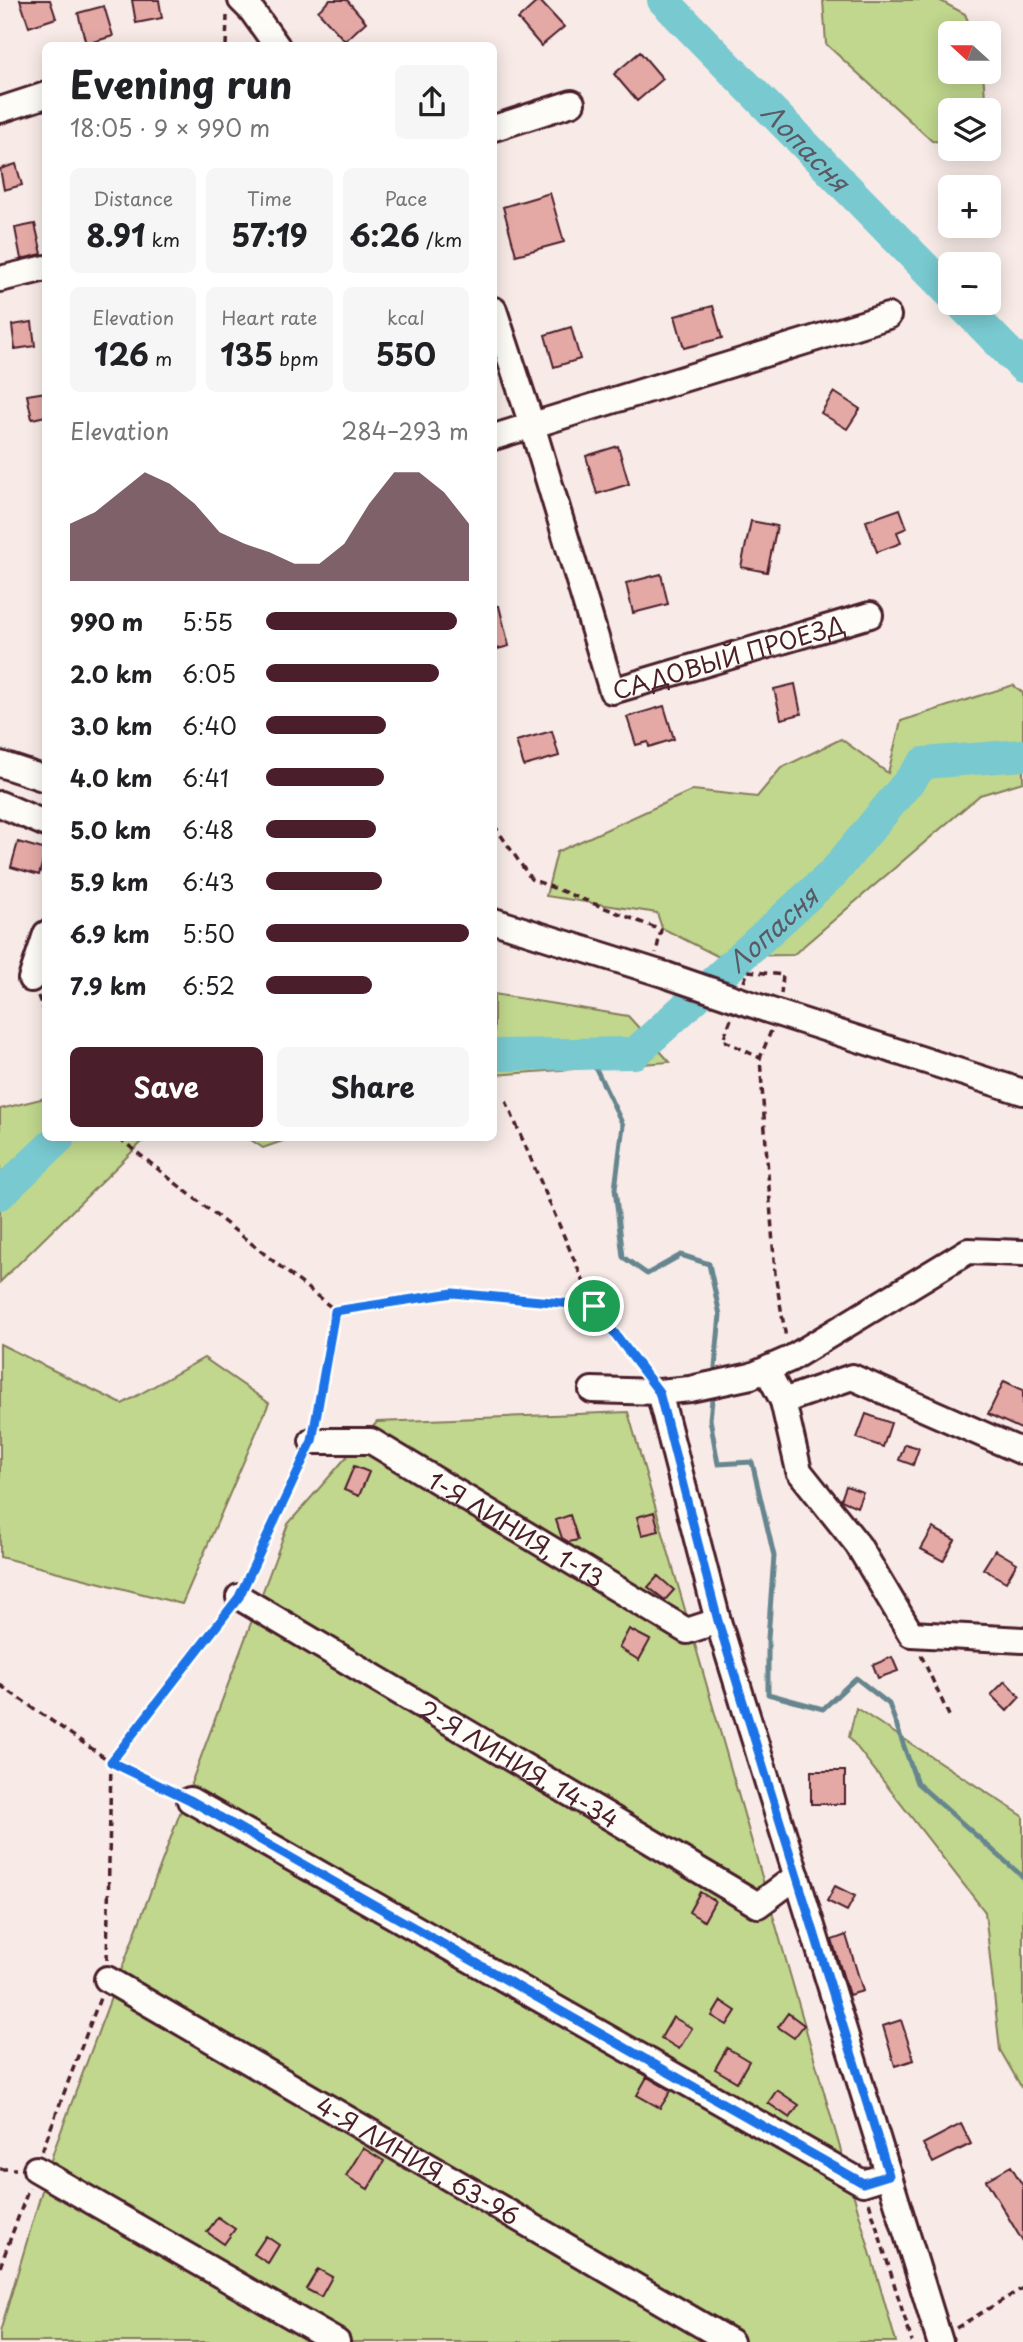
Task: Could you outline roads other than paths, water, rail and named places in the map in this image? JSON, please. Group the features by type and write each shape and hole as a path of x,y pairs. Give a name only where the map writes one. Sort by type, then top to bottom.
{"street":[{"path":"246,5 274,42"},
{"path":"0,110 42,96"},
{"path":"497,127 572,103"},
{"path":"0,279 42,269"},
{"path":"497,436 888,316"},
{"name":"САДОВЫЙ ПРОЕЗД","path":"497,319 532,425 612,691 870,615"},
{"path":"0,764 42,778"},
{"path":"0,804 42,822"},
{"path":"497,922 661,964 770,1019 1023,1093"},
{"path":"31,979 42,946"},
{"path":"592,1390 659,1392 759,1373 790,1359 968,1251 1023,1253"},
{"path":"759,1373 783,1401 799,1471 858,1545 911,1634 1023,1640"},
{"path":"783,1401 852,1377 1023,1452"},
{"path":"659,1392 718,1621 939,2341"},
{"name":"1-Я ЛИНИЯ, 1-13","path":"312,1441 371,1441 687,1631 718,1621"},
{"name":"2-Я ЛИНИЯ, 14-34","path":"239,1597 758,1905 797,1876"},
{"path":"190,1800 863,2183 889,2175"},
{"name":"4-Я ЛИНИЯ, 63-96","path":"107,1979 731,2342"},
{"path":"36,2169 337,2342"}],"waterway":[{"name":"Лопасня","path":"663,0 938,281"},
{"name":"Лопасня","path":"972,315 1023,367"},
{"name":"Лопасня","path":"497,1055 635,1053 834,872 924,763 1023,755"},
{"path":"589,1054 623,1125 615,1189 623,1257 647,1274 681,1255 709,1264 720,1315 714,1378"},
{"name":"Лопасня","path":"0,1194 56,1141"},
{"path":"713,1391 710,1419 718,1464 752,1462 774,1556 768,1638 768,1694 823,1709 856,1678 889,1704 917,1783 1023,1877"}]}
